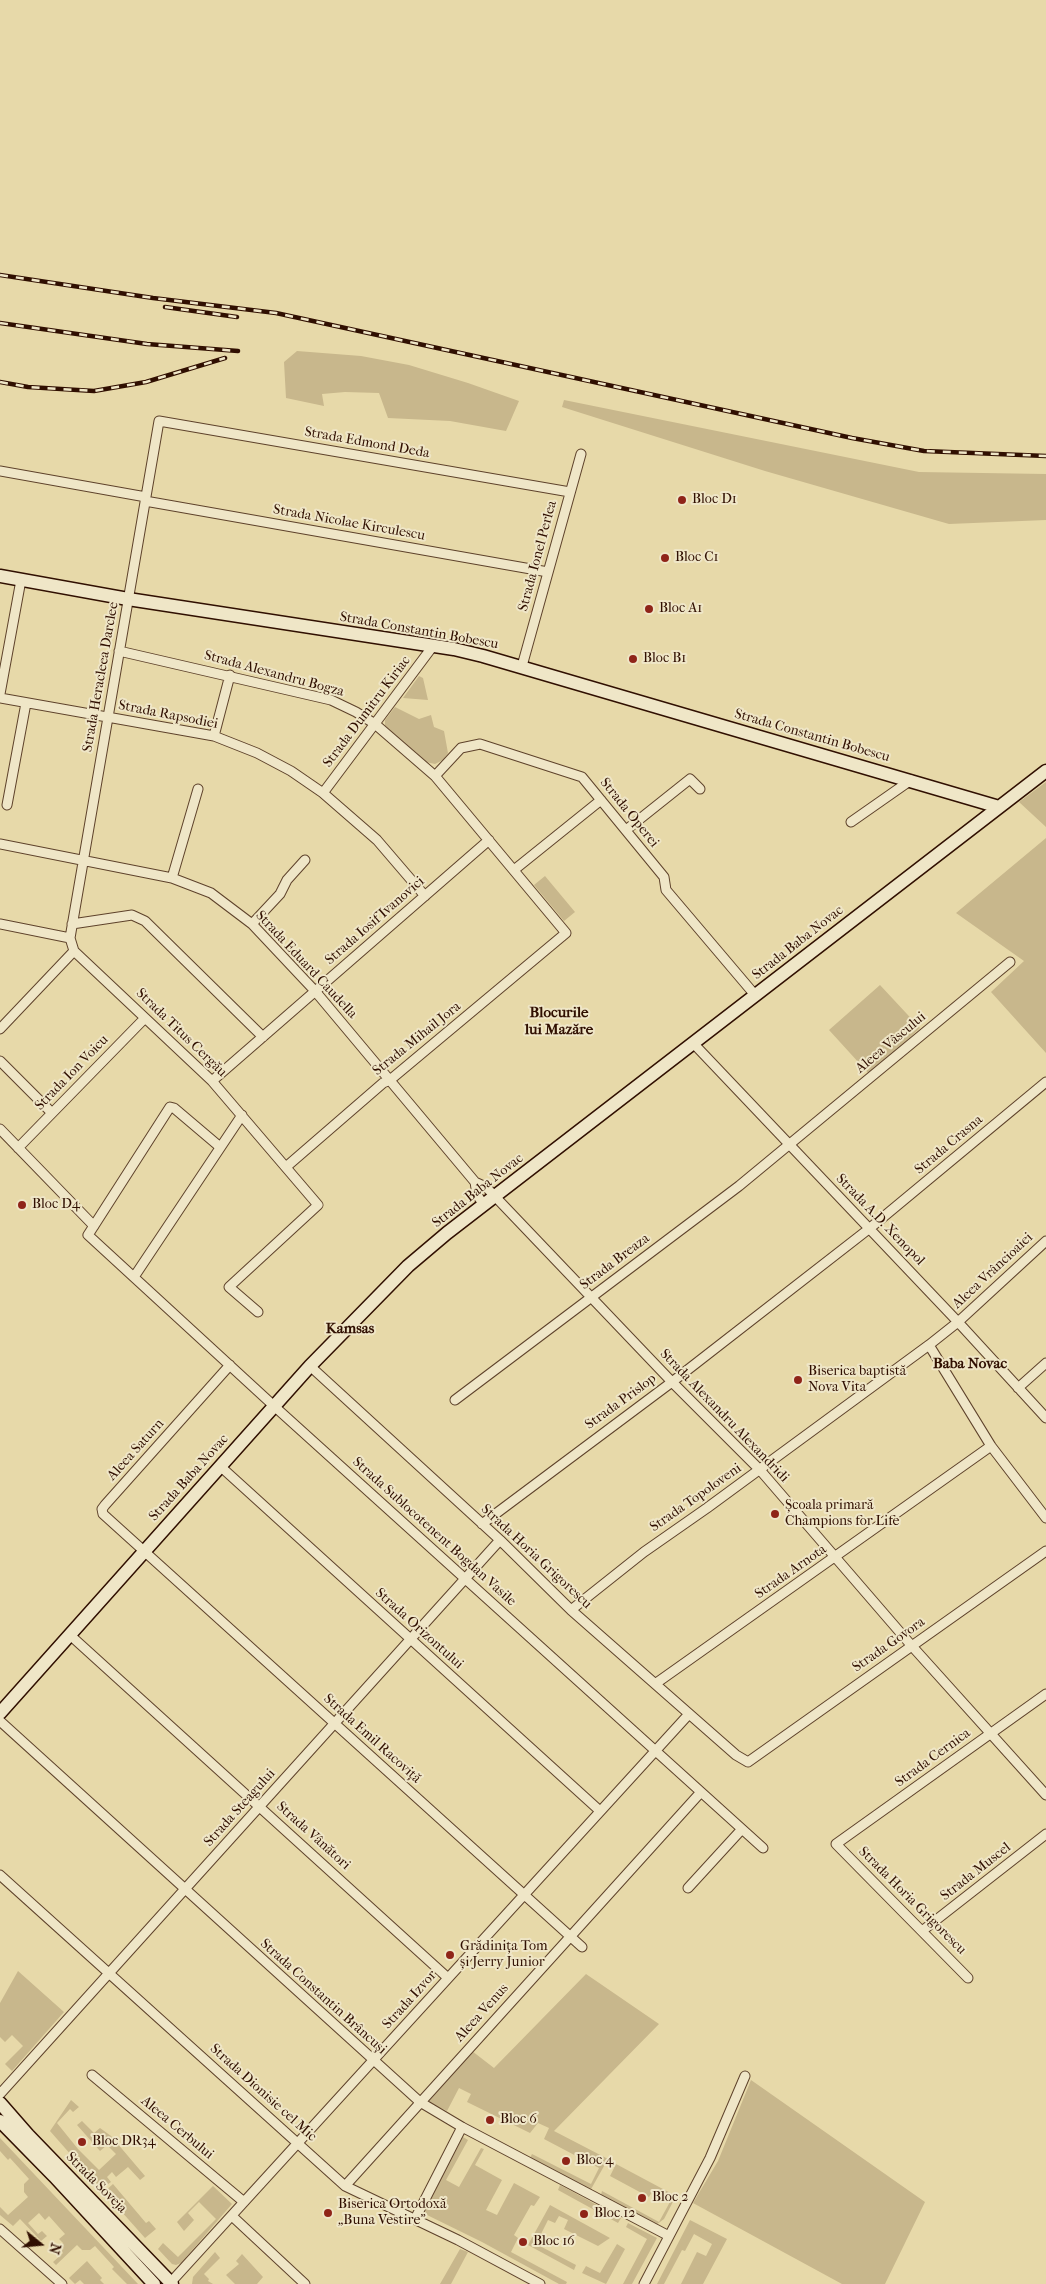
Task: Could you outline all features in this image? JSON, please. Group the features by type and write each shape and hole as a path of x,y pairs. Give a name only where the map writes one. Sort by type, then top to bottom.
{"main road":[{"name":"Strada Constantin Bobescu","path":"0,576 128,599 433,646 522,666 998,807"},
{"name":"Strada Baba Novac","path":"0,1713 310,1366 388,1285 422,1254 1046,770"},
{"name":"Strada Soveja","path":"0,2103 28,2135 172,2283"},
{"name":"Strada Soveja","path":"0,2121 154,2284"}],"street":[{"name":"Strada Edmond Deda","path":"159,421 570,492"},
{"name":"Strada Heracleea Darclee","path":"70,938 159,421"},
{"name":"Strada Ionel Perlea","path":"522,666 580,454"},
{"name":"Strada Nicolae Kirculescu","path":"0,471 548,572"},
{"path":"0,694 21,580"},
{"name":"Strada Dumitru Kiriac","path":"323,793 433,646"},
{"name":"Strada Alexandru Bogza","path":"119,651 230,675 331,700 356,712 375,724 434,776 566,933"},
{"path":"214,736 230,675"},
{"name":"Strada Rapsodiei","path":"0,698 214,736 257,753 291,771 323,793 377,840 425,896"},
{"path":"7,805 26,703"},
{"name":"Strada Operei","path":"434,776 461,748 480,744 582,777 664,877 666,890 755,995"},
{"path":"626,830 690,779 700,789"},
{"path":"851,822 911,780"},
{"path":"172,878 198,789"},
{"path":"514,870 601,800"},
{"name":"Strada Iosif Ivanovici","path":"212,1081 488,840"},
{"name":"Strada Eduard Caudella","path":"0,844 172,878 211,894 252,924 315,991 475,1182 486,1187 495,1196"},
{"path":"252,924 280,894 287,880 305,860"},
{"path":"72,924 132,915 144,921 263,1037"},
{"path":"0,924 70,938"},
{"name":"Strada Mihail Jora","path":"286,1167 383,1083 390,1080 566,933"},
{"name":"Strada Titus Cergău","path":"70,938 74,951 212,1081 318,1205 229,1287 258,1312"},
{"path":"0,1029 74,951"},
{"name":"Aleea Vâscului","path":"790,1144 1010,962"},
{"name":"Strada Ion Voicu","path":"18,1148 145,1018"},
{"name":"Strada A.D. Xenopol","path":"693,1043 870,1228 1046,1418"},
{"path":"0,1061 52,1113"},
{"name":"Strada Crasna","path":"870,1228 1046,1082"},
{"path":"0,1129 94,1226 170,1107 174,1108 220,1147"},
{"path":"134,1276 242,1115"},
{"name":"Strada Breaza","path":"455,1400 739,1186 790,1144"},
{"name":"Strada Eduard Caudella","path":"475,1182 477,1195 484,1205"},
{"name":"Strada Alexandru Alexandridi","path":"495,1196 672,1382 760,1470 911,1645 1046,1795"},
{"name":"Strada Sublocotenent Bogdan Vasile","path":"94,1226 88,1235 274,1406 763,1848"},
{"name":"Strada Prislop","path":"482,1524 672,1382 870,1228"},
{"name":"Aleea Vrâncioaiei","path":"958,1322 1046,1241"},
{"name":"Strada Topoloveni","path":"572,1610 644,1552 760,1470 958,1322"},
{"path":"929,1345 991,1446 1046,1518"},
{"path":"1018,1388 1046,1363"},
{"name":"Aleea Saturn","path":"144,1551 103,1514 102,1509 230,1365"},
{"name":"Strada Horia Grigorescu","path":"310,1366 500,1540 572,1610 736,1755 748,1762"},
{"name":"Strada Arnota","path":"655,1684 991,1446"},
{"name":"Strada Orizontului","path":"220,1466 600,1811"},
{"name":"Strada Steagului","path":"0,2094 500,1540"},
{"name":"Strada Emil Racoviță","path":"144,1551 582,1946"},
{"name":"Strada Govora","path":"748,1762 1046,1551"},
{"name":"Strada Vânători","path":"70,1635 448,1978"},
{"name":"Strada Cernica","path":"836,1844 1046,1694"},
{"name":"Strada Izvor","path":"172,2283 689,1714"},
{"name":"Strada Constantin Brâncuși","path":"0,1721 184,1890 420,2102 462,2127 669,2236"},
{"name":"Aleea Venus","path":"345,2186 701,1792"},
{"path":"688,1888 742,1830"},
{"name":"Strada Muscel","path":"922,1931 1046,1834"},
{"name":"Strada Horia Grigorescu","path":"836,1844 968,1978"},
{"name":"Strada Dionisie cel Mic","path":"0,1875 345,2186 415,2219 540,2284"},
{"name":"Aleea Cerbului","path":"92,2075 244,2202"},
{"path":"644,2284 710,2158 745,2076"},
{"path":"415,2219 462,2127"},
{"path":"232,2216 305,2284"},
{"path":"0,2229 62,2284"}],"shaded area":[{"path":"297,351 361,356 409,365 519,401 506,431 450,421 388,418 379,393 345,392 322,394 324,406 286,398 284,362"},
{"path":"564,400 919,472 1046,474 1046,520 949,524 765,471 562,407"},
{"path":"419,676 423,678 428,700 403,698"},
{"path":"395,707 419,719 431,715 434,727 444,731 448,753 443,760 435,764 426,762 385,726 385,720"},
{"path":"1046,782 1046,827 1019,802"},
{"path":"1046,838 1046,1053 991,992 1024,961 956,913"},
{"path":"545,876 575,912 564,921 534,885"},
{"path":"880,985 920,1028 870,1075 829,1030"},
{"path":"18,1971 64,2012 12,2071 5,2064 23,2046 12,2035 5,2042 0,2037 0,2003"},
{"path":"586,1974 659,2024 554,2131 608,2159 590,2191 530,2158 532,2154 591,2184 599,2168 544,2139 549,2128 538,2123 530,2133 467,2102 471,2094 459,2088 447,2111 428,2102 472,2051 494,2068"},
{"path":"751,2080 925,2202 885,2284 842,2284 693,2203 718,2161"},
{"path":"71,2100 79,2107 73,2112 70,2109 57,2123 78,2149 99,2170 116,2154 107,2145 100,2151 77,2125 82,2121 94,2133 100,2128 111,2136 145,2176 140,2180 128,2167 116,2177 112,2172 107,2177 111,2182 101,2189 50,2131"},
{"path":"463,2137 468,2140 446,2180 459,2187 481,2148 484,2149 475,2165 502,2180 486,2210 497,2215 514,2183 540,2197 534,2206 531,2205 514,2235 518,2238 511,2252 567,2282 566,2284 559,2284 482,2242 425,2214 427,2204"},
{"path":"0,2138 138,2284 127,2284 112,2269 114,2267 95,2246 90,2250 82,2250 77,2245 56,2265 53,2262 63,2253 58,2247 63,2243 59,2239 65,2234 49,2216 45,2220 39,2213 28,2223 38,2234 42,2231 47,2236 41,2241 20,2219 13,2226 0,2215 0,2207 8,2215 28,2197 24,2192 24,2184 29,2179 10,2158 8,2160 0,2151"},
{"path":"616,2164 676,2196 664,2219 656,2225 601,2195 602,2191 659,2222 671,2200 653,2190 649,2197 610,2176"},
{"path":"113,2184 146,2223 149,2221 156,2229 145,2238 104,2192"},
{"path":"560,2185 621,2218 618,2223 558,2190"},
{"path":"213,2186 232,2204 181,2263 172,2264 158,2249 163,2243 178,2257 216,2219 199,2202 188,2213 194,2220 184,2231 177,2222"},
{"path":"550,2205 610,2238 598,2246 564,2229 568,2220 559,2216 555,2223 548,2220 536,2244 576,2265 574,2270 528,2245"},
{"path":"690,2220 727,2239 703,2284 681,2284 697,2252 706,2256 712,2244 694,2234 685,2251 682,2250 664,2284 657,2284"},
{"path":"628,2223 657,2238 632,2284 623,2284 647,2239 626,2227"},
{"path":"617,2244 625,2249 606,2284 582,2273 586,2266 600,2273"},
{"path":"460,2249 468,2252 451,2284 440,2284"},
{"path":"215,2252 220,2258 204,2274 209,2279 208,2281 213,2284 192,2284 193,2277"},
{"path":"242,2254 263,2277 257,2284 235,2284 226,2275 239,2264 236,2261"},
{"path":"87,2261 102,2278 100,2280 104,2284 84,2284 80,2280 75,2284 69,2278"}],"railway":[{"path":"0,275 153,298 276,313 852,438 924,451 1046,456"},
{"path":"165,307 237,317"},
{"path":"0,323 147,344 238,351"},
{"path":"0,382 28,387 94,391 146,382 225,358"}],"place":[{"name":"Bloc D1","path":"682,500"},
{"name":"Bloc C1","path":"665,558"},
{"name":"Bloc A1","path":"649,609"},
{"name":"Bloc B1","path":"633,659"},
{"name":"Bloc D4","path":"22,1205"},
{"name":"Biserica baptistă Nova Vita","path":"798,1380"},
{"name":"Școala primară Champions for Life","path":"775,1514"},
{"name":"Grădinița Tom și Jerry Junior","path":"450,1955"},
{"name":"Bloc 6","path":"490,2120"},
{"name":"Bloc DR34","path":"82,2142"},
{"name":"Bloc 4","path":"566,2161"},
{"name":"Bloc 2","path":"642,2198"},
{"name":"Biserica Ortodoxă „Buna Vestire”","path":"328,2213"},
{"name":"Bloc 12","path":"584,2214"},
{"name":"Bloc 16","path":"523,2242"}],"district":[{"name":"Blocurile lui Mazăre","path":"559,1022"},
{"name":"Kamsas","path":"350,1329"},
{"name":"Baba Novac","path":"970,1364"}]}
